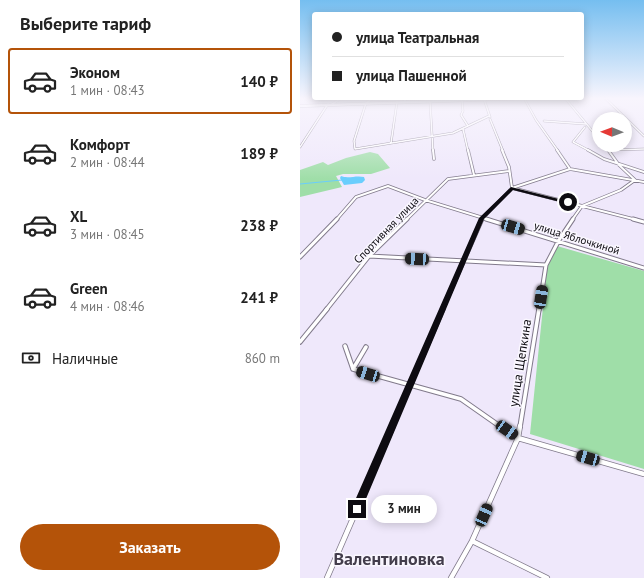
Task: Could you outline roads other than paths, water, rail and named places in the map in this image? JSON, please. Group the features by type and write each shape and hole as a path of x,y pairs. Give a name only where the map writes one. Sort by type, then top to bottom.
{"street":[{"path":"300,147 314,125"},
{"path":"359,125 354,141 355,149 432,137 463,129 468,126"},
{"path":"391,143 394,125"},
{"path":"431,125 434,159"},
{"path":"493,125 509,170 512,188"},
{"path":"539,125 570,169"},
{"path":"633,125 644,136"},
{"path":"585,127 573,142 604,159 644,172"},
{"path":"463,129 474,175"},
{"path":"632,149 644,149"},
{"path":"609,152 618,164 634,180"},
{"path":"327,578 465,262 482,218 512,188 570,169 644,182"},
{"name":"Спортивная улица","path":"300,342 369,256 448,179 509,170"},
{"path":"582,206 621,190 634,180"},
{"name":"улица Яблочкиной","path":"300,257 358,195 388,186 425,200 558,240 644,268"},
{"path":"512,188 644,222"},
{"name":"улица Щепкина","path":"451,578 472,541 518,438 546,265 558,240 582,206"},
{"path":"369,256 546,265"},
{"path":"345,346 353,369"},
{"path":"353,369 366,347"},
{"path":"353,369 461,399 518,438 644,474"},
{"path":"472,541 547,578"}],"water":[{"path":"341,176 364,177 365,180 362,183 344,185 340,178"}],"waterway":[{"path":"300,184 342,180"}],"district":[{"name":"Валентиновка","path":"389,558"}]}
